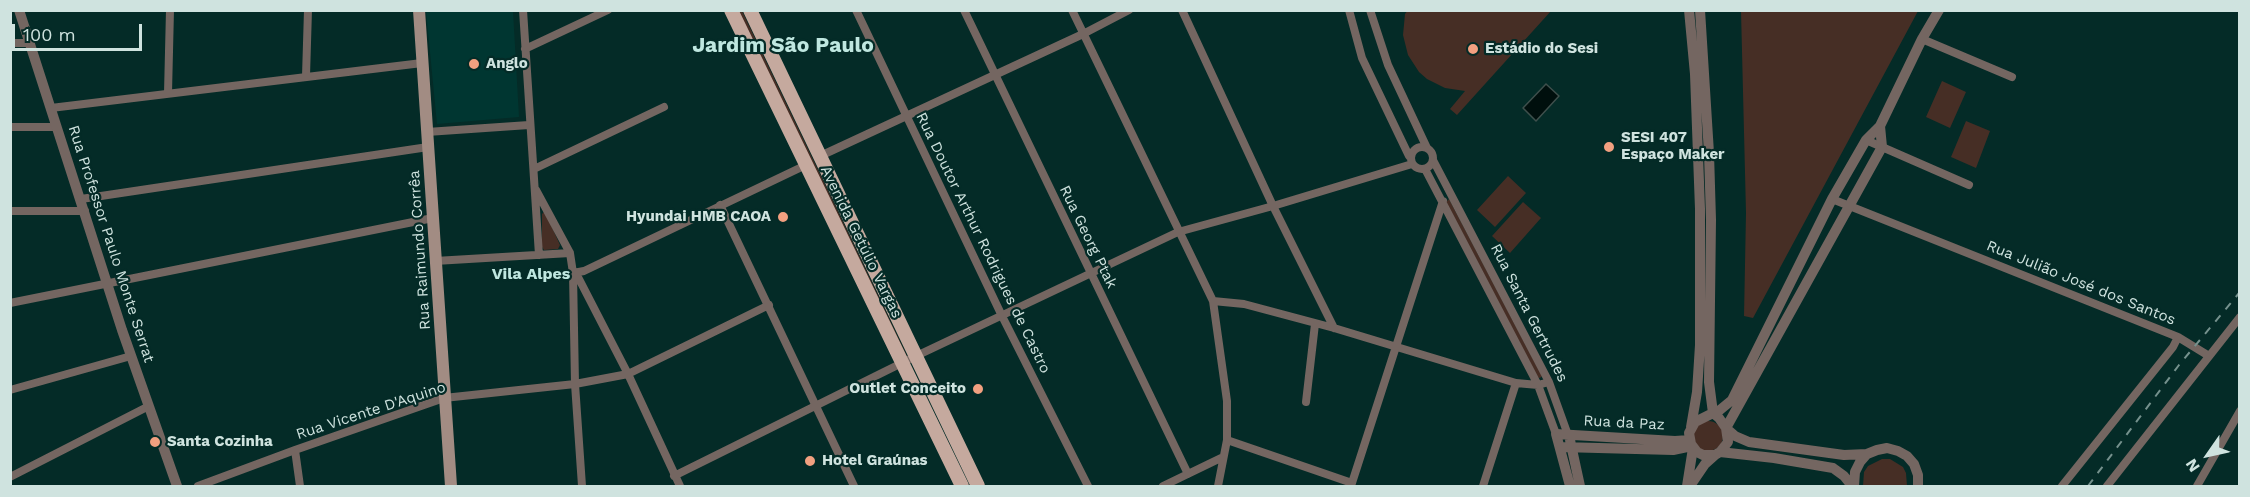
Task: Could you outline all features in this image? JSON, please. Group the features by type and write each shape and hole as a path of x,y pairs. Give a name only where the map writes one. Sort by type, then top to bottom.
{"main road":[{"name":"Rua Raimundo Corrêa","path":"419,10 451,486"},
{"name":"Avenida Getúlio Vargas","path":"731,10 962,486"},
{"name":"Avenida Getúlio Vargas","path":"750,10 818,157 978,486"}],"street":[{"name":"Rua Professor Paulo Monte Serrat","path":"19,10 131,356 177,486"},
{"path":"168,93 170,10"},
{"path":"306,76 308,10"},
{"path":"523,10 539,255"},
{"path":"525,49 608,10"},
{"name":"Rua Doutor Arthur Rodrigues de Castro","path":"856,10 1002,316 1088,486"},
{"name":"Rua Georg Ptak","path":"964,10 1188,474"},
{"path":"1072,10 1213,301 1227,401 1227,440 1218,486"},
{"path":"818,157 1083,34 1129,10"},
{"path":"1182,10 1273,206 1334,328"},
{"path":"1349,10 1362,58 1411,160 1421,170 1425,169 1433,160 1432,153 1427,148 1388,65 1370,10"},
{"path":"1689,10 1695,74 1700,243 1700,345 1697,392 1691,427 1689,486"},
{"path":"1700,10 1709,153 1711,220 1709,382 1714,414 1735,436 1749,442 1844,455 1867,454 1887,448 1898,451 1914,464 1918,474 1917,486"},
{"path":"1691,427 1701,418 1714,414 1732,400 1832,199 1866,140 1880,126 1922,39 1939,10"},
{"path":"1922,39 2012,77"},
{"path":"10,43 28,42"},
{"path":"51,108 422,63"},
{"path":"534,169 663,106"},
{"path":"427,132 529,125"},
{"path":"1689,486 1705,464 1728,442 1727,429 1882,147 1880,126"},
{"path":"10,127 57,127"},
{"path":"1866,140 1969,185"},
{"path":"81,199 428,147"},
{"path":"1411,160 1413,150 1419,147 1427,148"},
{"path":"674,476 914,357 1178,232 1273,206 1411,160"},
{"name":"Rua Santa Gertrudes","path":"1433,160 1550,382 1580,486"},
{"path":"573,273 584,271 720,204 806,165"},
{"name":"Rua Santa Gertrudes","path":"1425,169 1538,386 1557,434"},
{"path":"536,190 570,253 573,273 575,384 582,486"},
{"name":"Rua Julião José dos Santos","path":"1832,199 1852,205 2178,337 2173,347 2062,486"},
{"path":"1227,440 1351,485 1443,201"},
{"path":"720,204 854,486"},
{"path":"10,211 85,211"},
{"path":"10,303 433,218"},
{"path":"435,261 570,253"},
{"path":"573,273 578,277 628,374 680,486"},
{"path":"1213,301 1244,304 1334,328 1516,383 1538,386 1550,382"},
{"path":"628,374 769,306"},
{"path":"2107,486 2240,317"},
{"path":"1306,402 1315,324"},
{"path":"2178,337 2209,356"},
{"path":"10,390 131,356"},
{"name":"Rua Vicente D'Aquino","path":"198,486 444,398 575,384 628,374"},
{"path":"1483,486 1516,383"},
{"path":"10,477 149,406"},
{"path":"2197,486 2240,411"},
{"name":"Rua da Paz","path":"1557,434 1567,443 1673,450 1691,445"},
{"name":"Rua Santa Gertrudes","path":"1567,443 1570,486"},
{"path":"1691,445 1703,455 1774,458 1833,468 1853,486"},
{"path":"295,450 300,486"},
{"path":"1853,486 1855,472 1867,454"},
{"path":"1163,486 1223,457"}],"shaded area":[{"path":"1408,10 1551,11 1457,115 1450,109 1465,91 1445,88 1427,79 1419,72 1408,55 1403,35 1405,14"},
{"name":"Anglo","path":"426,11 513,11 519,117 437,124"},
{"path":"737,11 742,11 907,356 905,357"},
{"path":"1741,11 1918,11 1753,318 1744,316 1746,213"},
{"path":"1942,81 1966,92 1950,128 1926,117"},
{"path":"1546,84 1559,96 1536,121 1523,108"},
{"path":"1966,121 1990,131 1976,168 1951,157"},
{"path":"1508,176 1526,193 1495,227 1477,210"},
{"path":"1449,199 1542,376 1540,378 1536,377 1446,202"},
{"path":"1523,202 1541,218 1510,253 1492,236"},
{"path":"544,212 560,245 558,249 544,250 542,247 542,214"},
{"path":"1708,421 1714,422 1722,430 1722,442 1714,450 1708,451 1702,450 1694,442 1693,436 1694,430 1702,422"},
{"path":"1882,459 1890,459 1903,467 1907,486 1863,486 1864,472 1868,466"}],"railway":[{"path":"2088,486 2179,365 2240,292"}],"place":[{"name":"Estádio do Sesi","path":"1473,49"},
{"name":"Anglo","path":"474,64"},
{"name":"SESI 407 Espaço Maker","path":"1609,147"},
{"name":"Hyundai HMB CAOA","path":"783,217"},
{"name":"Outlet Conceito","path":"978,389"},
{"name":"Santa Cozinha","path":"155,442"},
{"name":"Hotel Graúnas","path":"810,461"}],"district":[{"name":"Jardim São Paulo","path":"783,46"},
{"name":"Vila Alpes","path":"531,274"}]}
